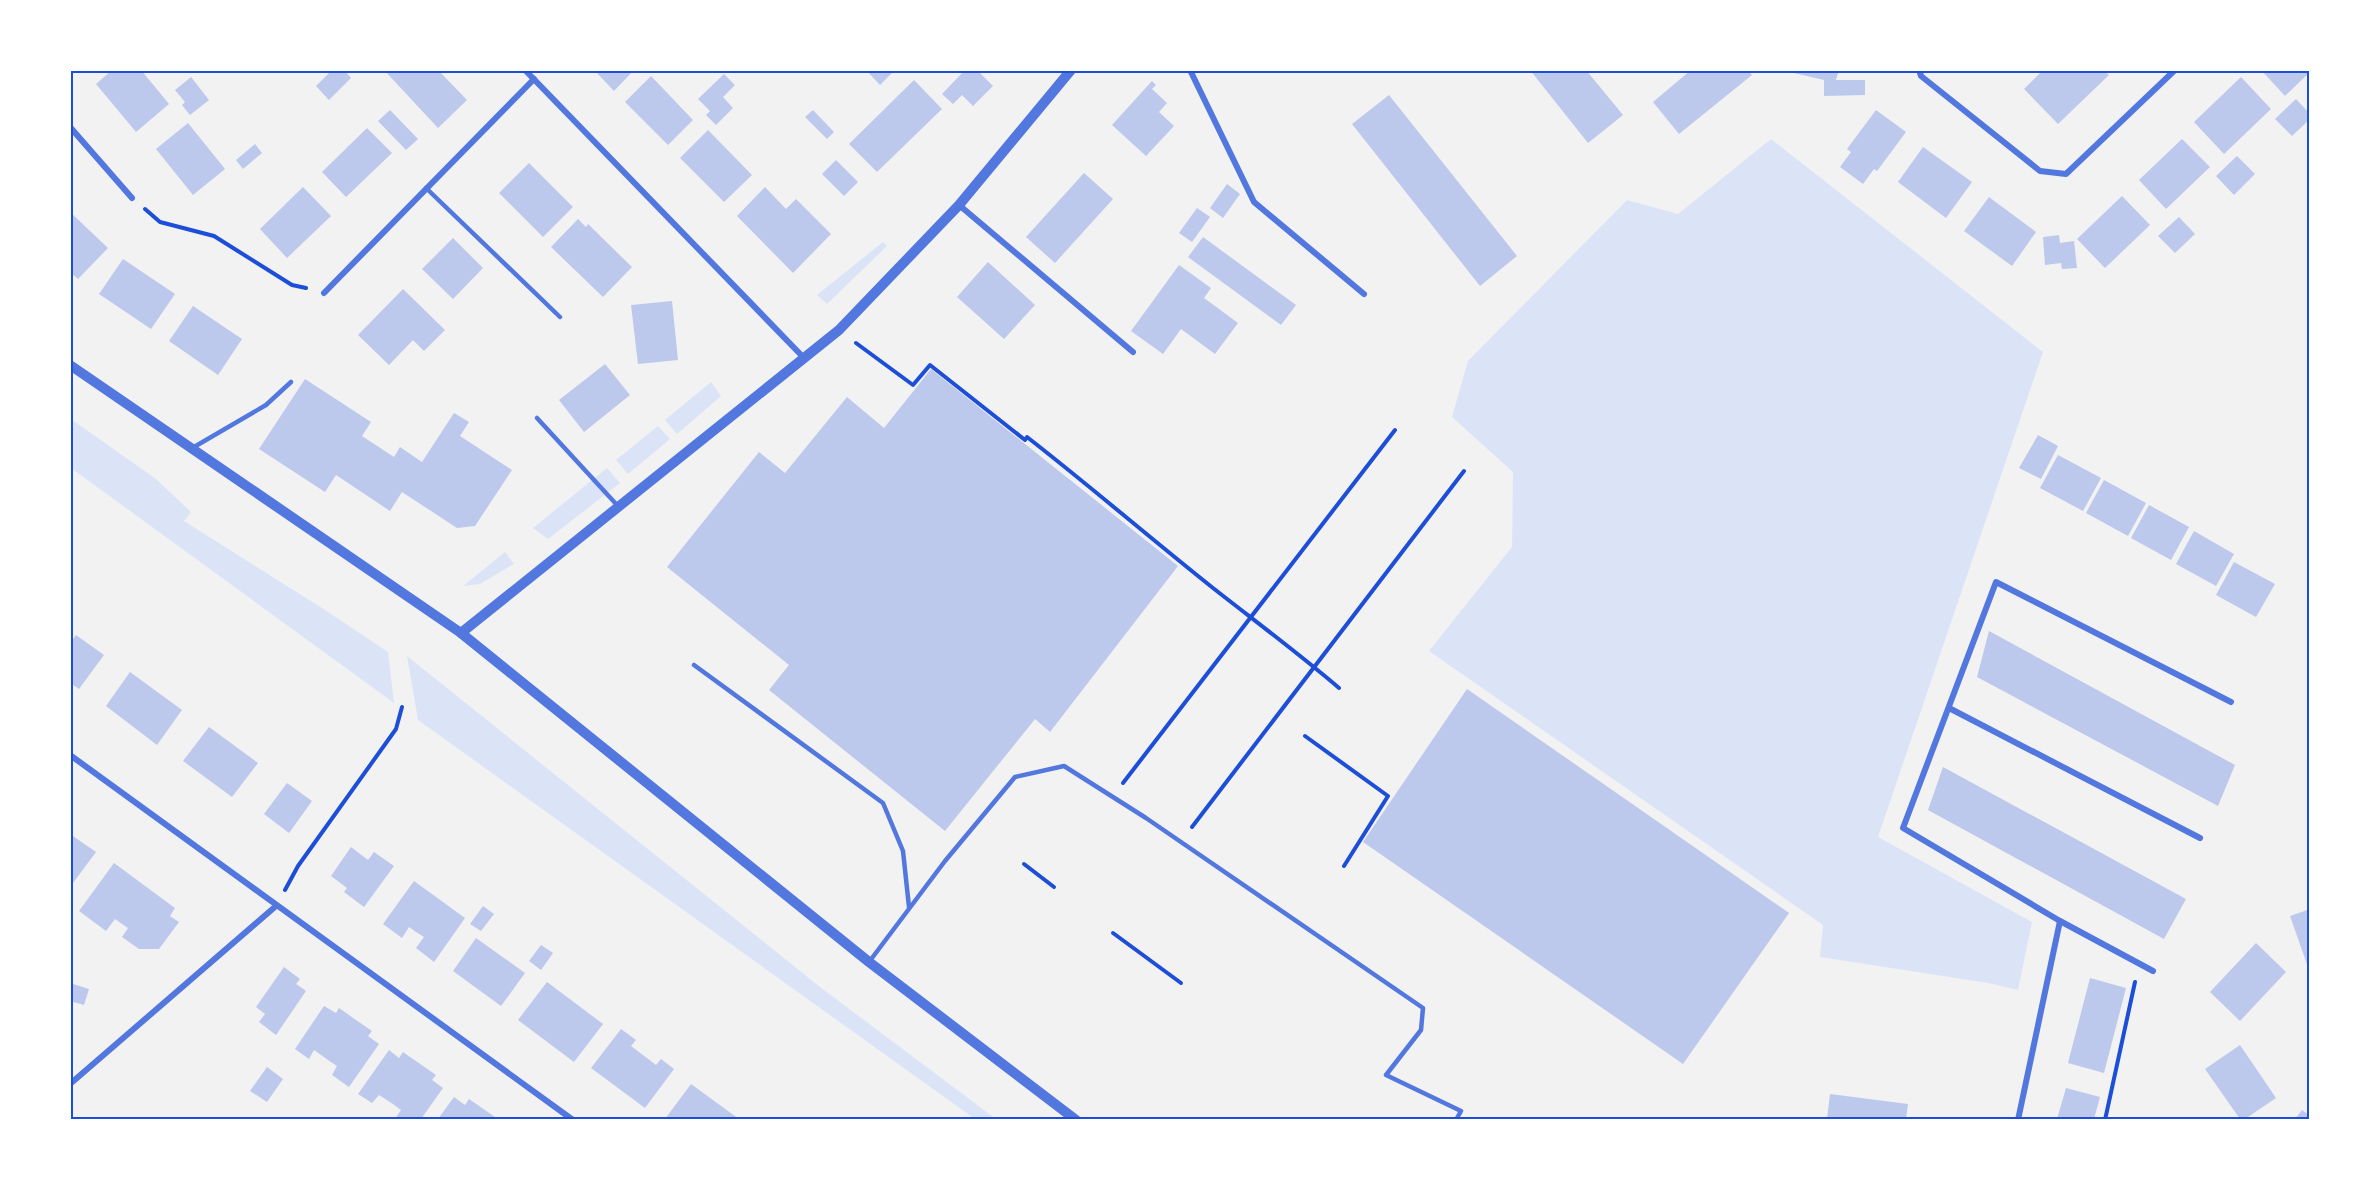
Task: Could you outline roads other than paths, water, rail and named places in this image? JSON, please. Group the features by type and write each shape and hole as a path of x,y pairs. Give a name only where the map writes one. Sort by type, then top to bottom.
{"street":[{"path":"525,70 805,359"},
{"path":"460,633 839,330 959,205 1071,70"},
{"path":"1190,70 1254,202 1364,294"},
{"path":"1919,70 1921,76 2040,171 2066,174 2175,70"},
{"path":"324,293 534,79"},
{"path":"70,127 132,198"},
{"path":"959,205 1133,352"},
{"path":"70,365 460,633 869,962 1077,1119"},
{"path":"2152,971 2060,921 1903,828 1996,582 2231,702"},
{"path":"1949,708 2200,838"},
{"path":"70,755 573,1119"},
{"path":"70,1084 276,906"},
{"path":"2018,1119 2060,921"}],"lane":[{"path":"426,188 560,317"},
{"path":"191,448 266,405 291,382"},
{"path":"537,417 619,507"},
{"path":"694,665 883,803 903,851 909,908"},
{"path":"869,962 945,861 1015,777 1064,766 1424,1008 1421,1029 1386,1075 1461,1112 1456,1119"}]}
